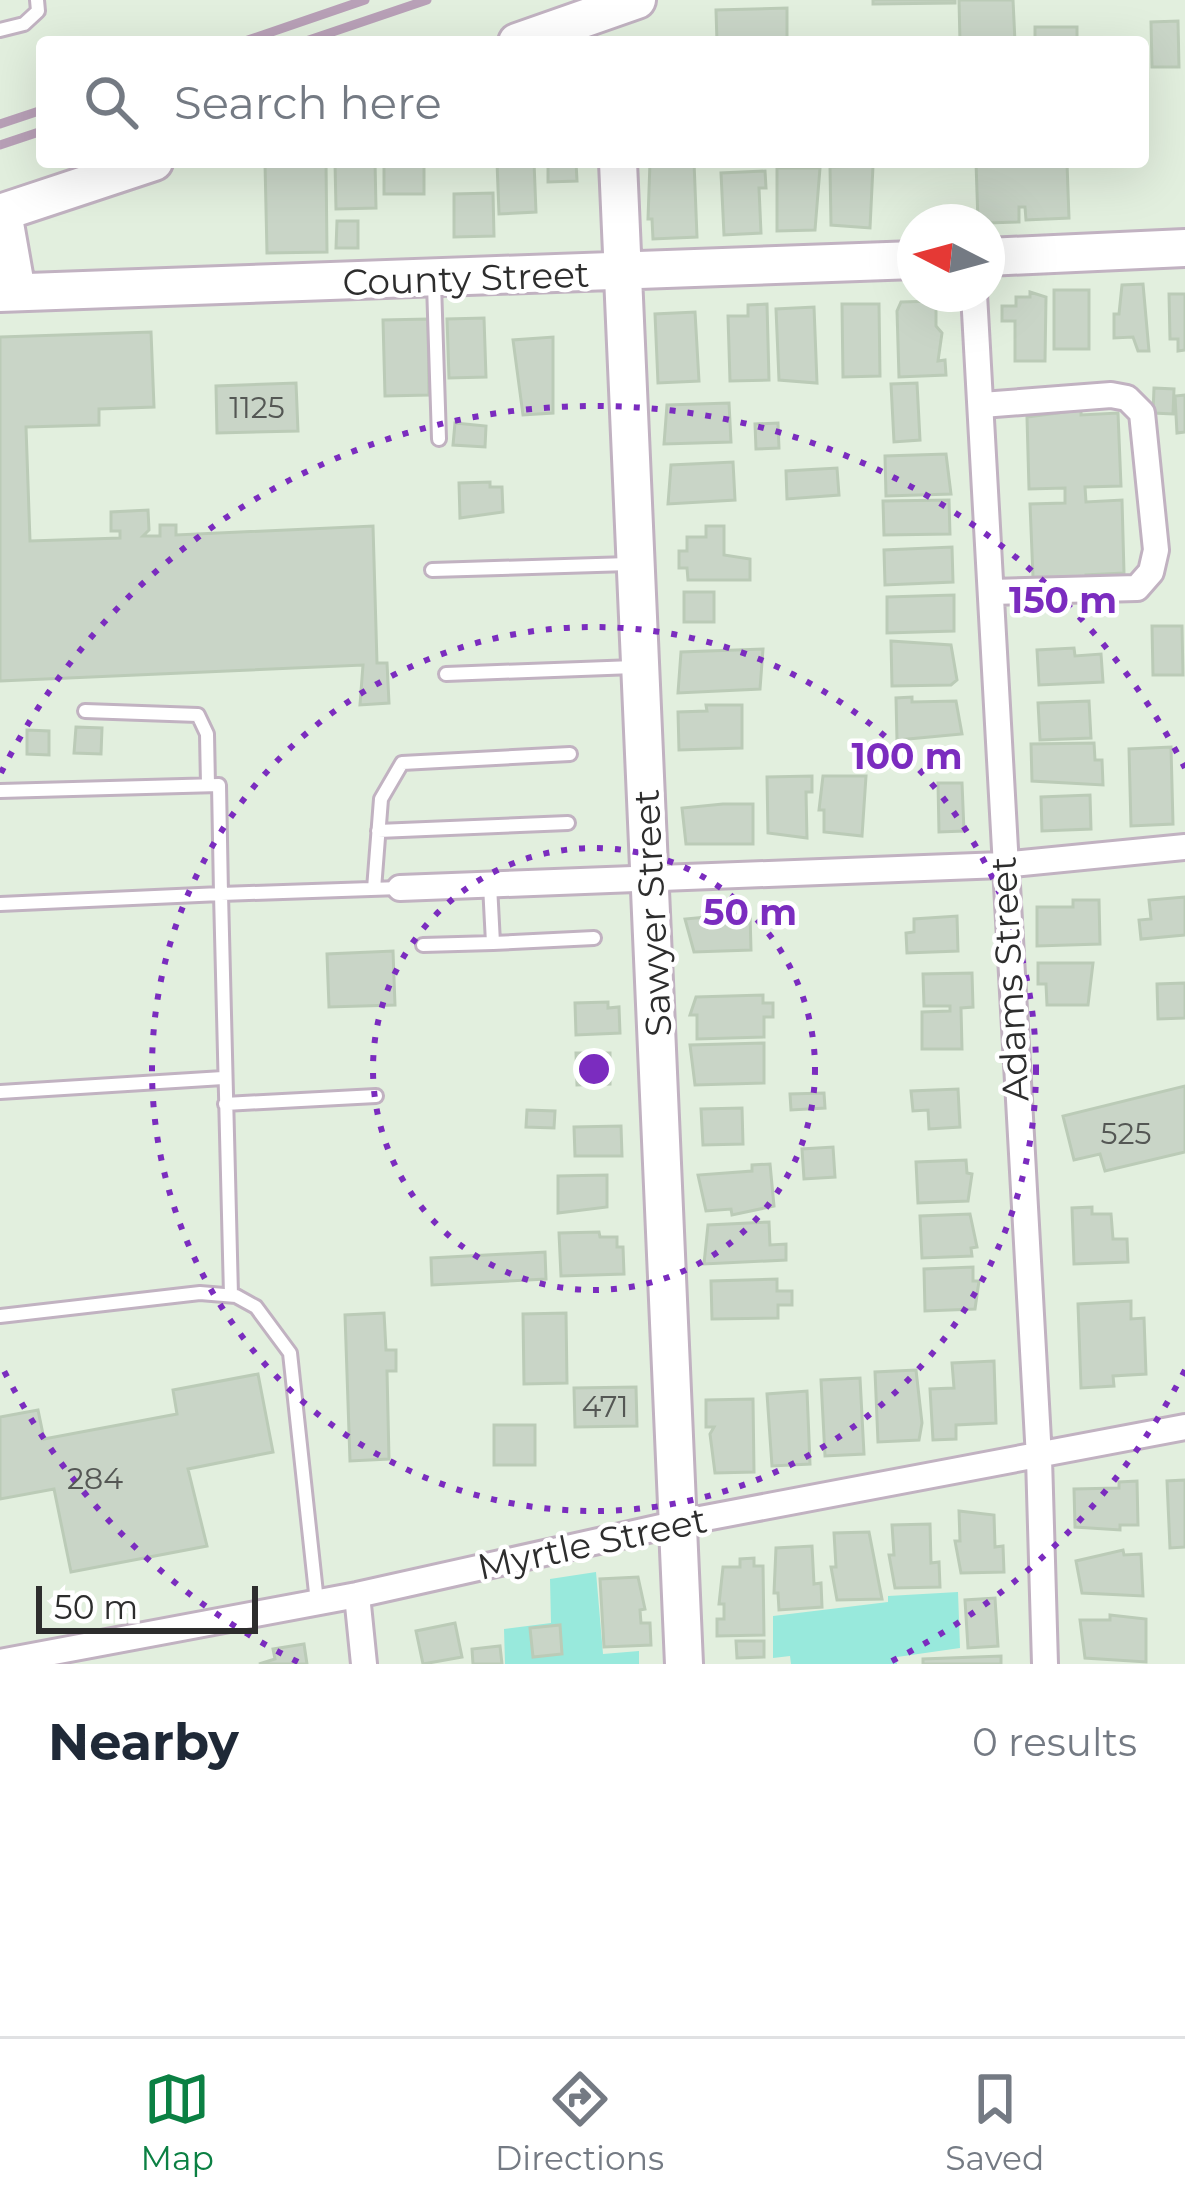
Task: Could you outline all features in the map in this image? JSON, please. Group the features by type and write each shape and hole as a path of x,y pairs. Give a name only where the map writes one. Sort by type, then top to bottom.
{"street":[{"path":"538,36 618,13"},
{"path":"1,212 136,168"},
{"name":"Sawyer Street","path":"617,168 684,1664"},
{"name":"County Street","path":"1,212 9,292 897,261"},
{"path":"1005,256 1185,248"},
{"name":"Adams Street","path":"975,312 1002,865 1039,1458 1046,1664"},
{"path":"982,405 1112,394 1127,398 1142,413 1156,550 1151,572 1136,588 992,592"},
{"path":"387,888 1002,865 1185,847"},
{"name":"Myrtle Street","path":"0,1662 46,1658 679,1523 1185,1427"},
{"path":"357,1595 364,1664"}],"lane":[{"path":"0,30 23,24 38,11 37,0"},
{"path":"434,279 439,439"},
{"path":"432,570 636,563"},
{"path":"446,674 641,667"},
{"path":"85,711 198,715 207,734 208,785"},
{"path":"0,904 387,888 378,832 381,799 402,763 569,754"},
{"path":"0,790 219,785 231,1295"},
{"path":"378,832 568,823"},
{"path":"490,884 493,943"},
{"path":"422,945 594,938"},
{"path":"0,1092 223,1078"},
{"path":"225,1104 376,1096"},
{"path":"0,1316 200,1293 231,1295 256,1307 290,1353 317,1602"}],"shaded area":[{"path":"596,1572 603,1654 639,1651 639,1664 505,1664 504,1629 551,1623 550,1579"},
{"path":"958,1592 960,1648 897,1657 897,1664 791,1664 790,1656 773,1658 773,1616 888,1602 888,1596"}],"building":[{"path":"873,0 955,0 955,3 873,4"},
{"path":"959,0 1013,0 1015,36 960,36"},
{"path":"787,8 787,36 717,36 716,10"},
{"path":"1178,21 1179,67 1152,67 1151,22"},
{"path":"1035,27 1077,27 1077,36 1035,36"},
{"path":"265,168 326,168 327,252 267,253"},
{"path":"335,168 375,168 376,208 336,209"},
{"path":"384,168 424,168 424,194 384,194"},
{"path":"497,168 534,168 536,212 499,214"},
{"path":"548,168 576,168 577,181 548,182"},
{"path":"650,168 694,168 697,237 653,239 652,219 648,219"},
{"path":"777,168 820,168 815,230 777,231"},
{"path":"830,168 873,168 870,228 831,225"},
{"path":"976,168 1067,168 1069,218 1026,220 1025,207 1019,207 1019,222 1005,222 1005,204 977,204"},
{"path":"765,171 766,188 759,188 761,233 724,235 721,173"},
{"path":"493,193 494,236 454,237 454,194"},
{"path":"337,221 358,221 358,248 336,248"},
{"path":"1143,284 1149,351 1138,351 1133,337 1114,338 1122,285"},
{"path":"1054,290 1089,290 1089,349 1054,349"},
{"path":"1030,292 1046,297 1045,361 1015,361 1015,321 1002,321 1002,312 1005,306 1016,306 1016,297 1030,297"},
{"path":"1169,294 1185,294 1185,350 1178,351 1178,339 1170,339"},
{"path":"767,304 769,380 730,381 728,316 748,316 748,305"},
{"path":"842,304 879,304 880,376 843,377"},
{"path":"814,307 817,383 779,380 776,309"},
{"path":"695,312 699,381 658,383 655,314"},
{"path":"897,312 936,312 936,326 942,333 938,361 945,360 946,375 899,377"},
{"path":"484,318 486,377 449,378 447,319"},
{"path":"428,319 429,395 385,396 383,320"},
{"path":"151,332 154,407 99,409 99,425 26,427 30,541 120,538 120,531 111,531 111,512 148,510 149,530 143,536 160,536 160,525 176,525 176,535 373,526 377,663 387,663 389,703 360,705 363,665 0,681 0,337"},
{"path":"553,337 553,413 523,415 513,340"},
{"path":"296,383 298,431 217,433 216,386"},
{"path":"917,383 920,440 894,442 891,384"},
{"path":"1154,388 1174,389 1173,414 1153,413"},
{"path":"1185,395 1185,432 1177,433 1175,396"},
{"path":"729,403 731,442 664,444 667,405"},
{"path":"1081,410 1081,415 1118,413 1121,486 1085,487 1086,502 1122,500 1124,573 1086,575 1086,579 1033,577 1030,504 1065,503 1065,488 1029,489 1027,417"},
{"path":"455,423 486,426 485,447 453,445"},
{"path":"778,423 779,448 756,449 755,424"},
{"path":"946,454 951,494 886,496 885,456"},
{"path":"733,462 735,500 668,504 671,465"},
{"path":"837,468 839,495 787,499 786,471"},
{"path":"490,482 490,487 502,487 503,512 460,518 459,483"},
{"path":"949,500 950,534 884,535 883,501"},
{"path":"706,526 724,526 724,555 750,559 750,580 688,580 687,568 679,568 679,551 687,551 687,537 706,537"},
{"path":"952,547 953,582 885,585 884,550"},
{"path":"684,592 714,592 714,622 684,622"},
{"path":"954,595 954,631 887,633 887,597"},
{"path":"1152,626 1182,626 1183,675 1153,675"},
{"path":"891,641 951,645 957,680 951,685 892,686"},
{"path":"1074,648 1075,656 1101,654 1103,682 1039,685 1037,650"},
{"path":"763,649 760,689 678,693 681,652"},
{"path":"912,697 912,702 956,701 962,734 897,740 896,698"},
{"path":"1089,701 1091,738 1040,740 1038,703"},
{"path":"706,705 742,705 742,748 679,750 678,712 707,711"},
{"path":"76,727 102,728 101,754 74,753"},
{"path":"27,730 49,731 49,755 27,754"},
{"path":"1094,743 1095,760 1102,760 1103,785 1032,781 1031,744"},
{"path":"1171,747 1173,824 1131,826 1129,749"},
{"path":"812,776 812,792 806,792 807,838 768,833 767,777"},
{"path":"823,776 866,776 862,836 824,832 824,810 819,810"},
{"path":"938,783 962,783 964,831 939,832"},
{"path":"1090,795 1091,829 1042,831 1041,797"},
{"path":"753,804 753,844 686,844 682,808"},
{"path":"1185,897 1185,935 1141,939 1139,920 1151,919 1149,900"},
{"path":"1073,900 1099,900 1100,944 1037,946 1037,907 1073,907"},
{"path":"750,913 751,950 694,952 685,919"},
{"path":"957,916 958,951 907,953 906,933 914,932 914,919"},
{"path":"393,951 395,1005 329,1007 327,954"},
{"path":"1038,963 1093,963 1088,1005 1047,1005 1046,984 1038,984"},
{"path":"972,973 973,1007 961,1008 962,1049 922,1049 922,1012 950,1011 950,1006 924,1006 923,974"},
{"path":"1185,983 1185,1018 1158,1019 1157,984"},
{"path":"763,995 763,1003 773,1003 773,1017 764,1017 764,1037 697,1039 697,1015 690,1015 696,997"},
{"path":"608,1002 608,1008 619,1007 620,1033 576,1035 575,1003"},
{"path":"764,1043 764,1083 695,1085 690,1045"},
{"path":"576,1053 610,1053 610,1084 577,1085"},
{"path":"1185,1086 1185,1152 1105,1171 1100,1154 1074,1160 1063,1116"},
{"path":"958,1089 960,1127 929,1129 928,1110 913,1111 911,1091"},
{"path":"824,1093 825,1108 791,1110 790,1094"},
{"path":"742,1108 743,1144 703,1145 701,1109"},
{"path":"527,1110 555,1111 554,1128 526,1127"},
{"path":"621,1126 622,1156 575,1156 574,1127"},
{"path":"833,1147 835,1177 804,1179 802,1149"},
{"path":"966,1160 967,1173 972,1174 968,1201 918,1203 916,1162"},
{"path":"770,1164 774,1206 732,1215 731,1209 706,1211 698,1175 752,1171 752,1165"},
{"path":"607,1175 607,1207 558,1213 558,1176"},
{"path":"1092,1207 1092,1214 1111,1214 1113,1239 1127,1239 1128,1262 1074,1264 1072,1208"},
{"path":"970,1214 977,1247 971,1248 972,1256 922,1258 920,1216"},
{"path":"769,1222 770,1245 786,1244 786,1260 704,1264 708,1225"},
{"path":"599,1232 600,1237 617,1237 617,1247 623,1247 624,1274 561,1276 559,1233"},
{"path":"545,1252 546,1279 432,1285 431,1258"},
{"path":"973,1267 973,1281 979,1281 975,1309 925,1311 924,1269"},
{"path":"777,1279 777,1291 792,1291 792,1305 778,1305 778,1318 712,1319 711,1281"},
{"path":"1131,1301 1131,1319 1144,1318 1146,1374 1113,1376 1114,1386 1081,1388 1078,1304"},
{"path":"384,1313 386,1350 396,1350 396,1371 387,1371 389,1459 350,1461 345,1315"},
{"path":"566,1313 567,1383 524,1384 523,1314"},
{"path":"994,1361 996,1423 956,1425 956,1439 933,1440 930,1389 954,1388 952,1363"},
{"path":"916,1370 922,1423 919,1440 878,1442 875,1372"},
{"path":"258,1374 273,1452 188,1469 207,1546 71,1572 54,1489 0,1499 0,1417 38,1410 44,1439 177,1414 173,1390"},
{"path":"860,1378 864,1454 825,1456 821,1380"},
{"path":"636,1387 637,1426 575,1427 574,1388"},
{"path":"807,1391 810,1464 772,1466 767,1394"},
{"path":"753,1399 754,1472 715,1473 710,1434 714,1427 706,1427 706,1400"},
{"path":"494,1425 535,1425 535,1465 494,1465"},
{"path":"1185,1480 1185,1547 1170,1548 1167,1481"},
{"path":"1137,1481 1138,1525 1120,1525 1120,1530 1075,1527 1074,1489 1119,1488 1119,1482"},
{"path":"959,1511 994,1515 995,1547 1003,1546 1004,1572 961,1573 955,1541 960,1541"},
{"path":"930,1524 931,1563 939,1562 940,1587 895,1588 889,1555 894,1555 892,1525"},
{"path":"869,1532 882,1599 837,1600 831,1567 836,1567 834,1533"},
{"path":"812,1546 814,1584 821,1583 822,1607 779,1610 778,1593 774,1593 776,1548"},
{"path":"1123,1550 1124,1555 1141,1554 1143,1596 1082,1593 1076,1561"},
{"path":"754,1558 754,1566 763,1566 764,1635 717,1636 717,1619 724,1619 724,1604 719,1604 723,1567 740,1567 740,1559"},
{"path":"638,1577 645,1609 640,1610 641,1623 650,1623 651,1645 604,1647 600,1579"},
{"path":"995,1598 998,1646 968,1648 965,1600"},
{"path":"1110,1615 1146,1619 1146,1662 1085,1658 1080,1620 1110,1620"},
{"path":"455,1623 462,1657 423,1664 416,1631"},
{"path":"560,1625 562,1654 533,1657 530,1628"},
{"path":"736,1641 764,1641 764,1657 737,1658"},
{"path":"304,1644 307,1664 259,1664 275,1659 273,1649"},
{"path":"500,1646 502,1664 473,1664 472,1649"},
{"path":"1001,1656 1001,1664 923,1664 923,1659"}],"railway":[{"path":"260,36 365,0"},
{"path":"321,36 427,0"},
{"path":"0,124 36,112"},
{"path":"0,145 36,133"}]}
